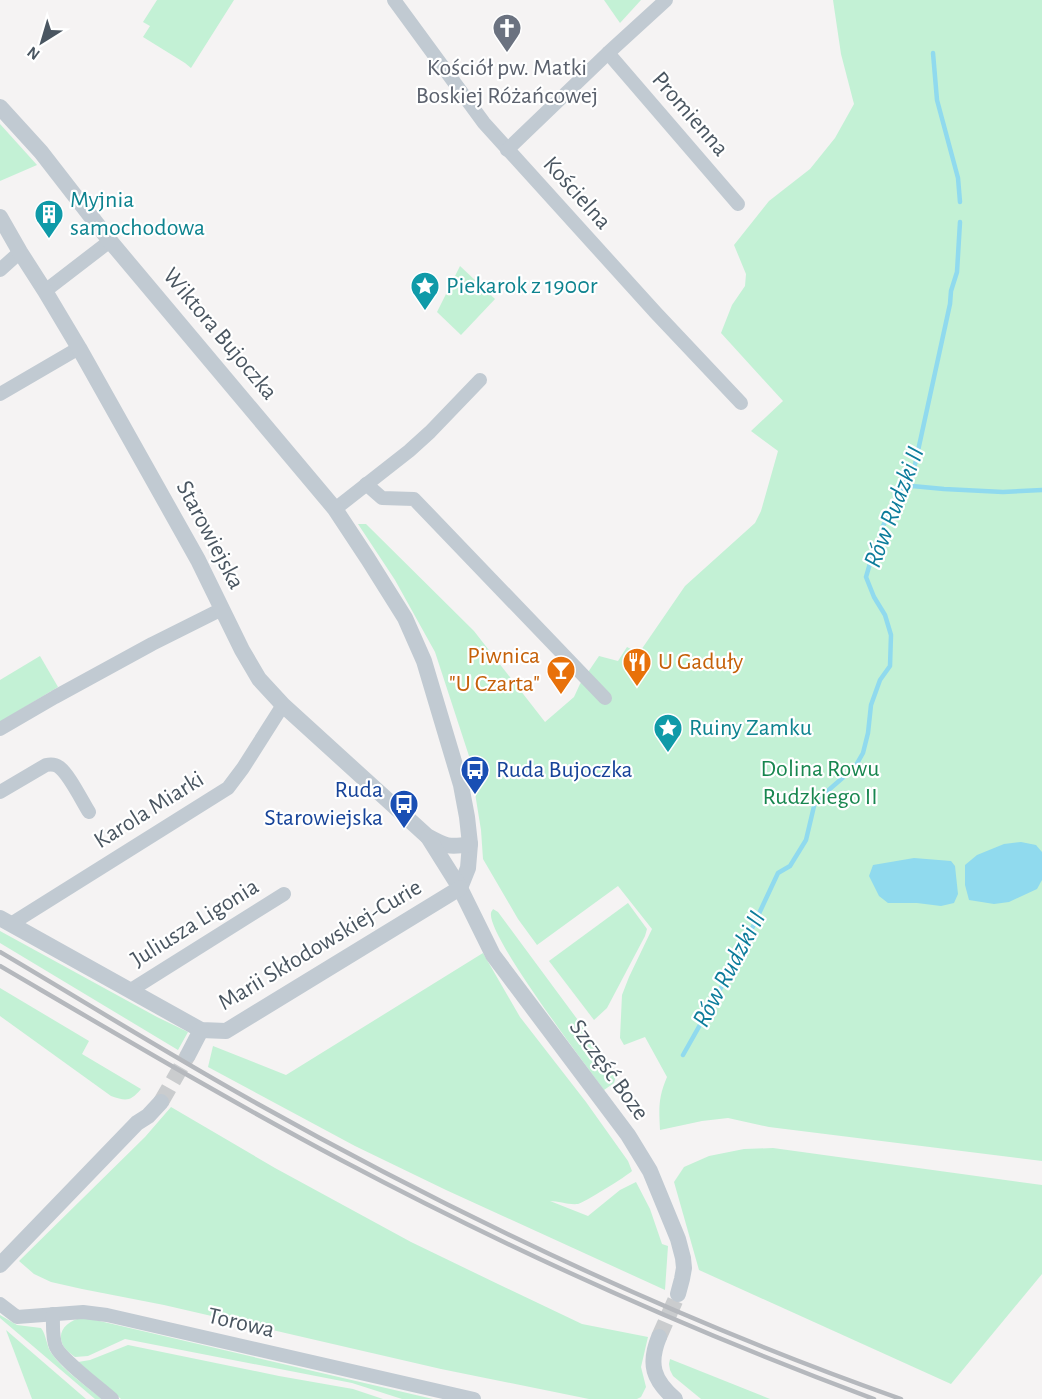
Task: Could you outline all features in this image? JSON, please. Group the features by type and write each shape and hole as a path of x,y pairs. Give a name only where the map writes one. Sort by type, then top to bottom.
{"street":[{"name":"Kościelna","path":"394,0 483,123 663,322 741,403"},
{"path":"507,150 666,0"},
{"name":"Promienna","path":"608,53 738,204"},
{"name":"Wiktora Bujoczka","path":"0,107 41,152 110,241 335,509 405,618 424,661 461,785 470,844 468,868 460,888"},
{"name":"Starowiejska","path":"0,217 79,348 198,560 242,650 259,679 283,705 427,836 444,845 470,844"},
{"path":"45,291 110,241"},
{"path":"0,270 20,252"},
{"path":"0,394 79,348"},
{"path":"335,509 409,451 480,380"},
{"path":"366,484 382,498 414,499 605,698"},
{"path":"0,729 152,644 222,609"},
{"name":"Karola Miarki","path":"5,921 228,788 283,705"},
{"path":"0,792 51,764 59,766 66,773 89,812"},
{"name":"Starowiejska","path":"427,836 460,888"},
{"name":"Marii Skłodowskiej-Curie","path":"201,1030 226,1031 460,888"},
{"name":"Szczęść Boze","path":"460,888 493,955 628,1135 650,1171 678,1239 683,1258 684,1268 678,1294"},
{"name":"Juliusza Ligonia","path":"131,990 284,894"},
{"path":"5,921 201,1030 188,1055"},
{"path":"0,1265 161,1102"},
{"name":"Torowa","path":"0,1304 16,1317 83,1312 107,1315 474,1399"},
{"path":"53,1314 56,1347 112,1399"},
{"path":"659,1337 653,1356 653,1371 665,1391 675,1399"}],"green space":[{"path":"157,0 234,0 191,68 143,37 150,26 143,22"},
{"path":"604,0 641,0 620,23"},
{"name":"Dolina Rowu Rudzkiego II","path":"833,0 1042,0 1042,1161 769,1127 728,1118 660,1130 660,1104 667,1077 645,1037 624,1045 620,1038 622,995 652,929 618,886 537,945 518,919 483,859 481,830 469,756 435,652 395,580 358,524 366,524 474,631 545,722 574,697 599,656 618,661 627,647 639,653 685,586 755,523 761,511 778,451 751,431 783,401 721,333 732,305 745,286 746,274 734,245 769,201 810,169 835,138 854,104 841,54"},
{"path":"0,124 37,165 0,181"},
{"path":"460,266 495,299 461,335 437,312"},
{"path":"40,656 58,687 0,722 0,680"},
{"path":"628,903 647,929 645,936 607,1008 594,1020 549,961"},
{"path":"493,909 498,912 617,1073 614,1083 604,1090 539,1001 504,947 494,926 491,913"},
{"path":"0,931 188,1032 178,1050 0,943"},
{"path":"483,953 520,1017 586,1102 628,1161 632,1171 578,1204 550,1201 588,1216 620,1190 636,1182 650,1209 662,1244 668,1246 665,1290 355,1146 208,1067 213,1046 286,1075"},
{"path":"0,988 89,1041 82,1054 141,1089 128,1099 111,1096 0,1016"},
{"path":"171,1107 275,1168 411,1242 500,1285 582,1324 648,1337 641,1367 646,1387 641,1397 637,1399 589,1399 441,1369 164,1305 51,1282 34,1274 19,1261 145,1137"},
{"path":"773,1148 1042,1185 1042,1274 951,1384 699,1270 674,1182 684,1167 709,1156 744,1149"},
{"path":"0,1315 17,1325 41,1328 50,1351 57,1360 102,1399 95,1399 0,1318"},
{"path":"81,1318 433,1399 402,1399 352,1383 125,1339 88,1356 75,1357 64,1347 61,1337 67,1325"},
{"path":"6,1330 86,1399 32,1399"},
{"path":"128,1345 353,1389 383,1399 121,1399 78,1362 90,1360"},
{"path":"670,1359 770,1399 701,1399 673,1376 670,1370"}],"water":[{"path":"1021,842 1036,845 1042,852 1042,880 1037,889 1009,902 994,904 969,900 965,885 965,865 977,855 1004,844"},
{"path":"914,858 951,861 955,866 958,894 954,903 941,906 888,903 879,896 869,876 873,865"}],"waterway":[{"name":"Rów Rudzki II","path":"933,53 937,100 958,178 960,202"},
{"name":"Rów Rudzki II","path":"683,1055 740,954 778,873 790,866 806,840 815,802 855,767 863,753 871,705 880,680 890,666 891,635 885,615 866,577 879,544 883,526 914,469 951,291 957,272 960,222"},
{"path":"903,487 1003,492 1042,490"}],"tunnel":[{"path":"161,1102 188,1055"},
{"path":"659,1337 678,1294"}],"railway":[{"path":"0,952 249,1099 327,1142 487,1224 651,1300 817,1368 901,1399"},
{"path":"0,966 255,1113 406,1194 603,1288 738,1346 874,1399"}],"place":[{"name":"Kościół pw. Matki Boskiej Różańcowej","path":"507,54"},
{"name":"Myjnia samochodowa","path":"49,240"},
{"name":"Piekarok z 1900r","path":"425,312"},
{"name":"U Gaduły","path":"637,688"},
{"name":"Piwnica \"U Czarta\"","path":"561,696"},
{"name":"Ruiny Zamku","path":"668,754"},
{"name":"Ruda Bujoczka","path":"475,796"},
{"name":"Ruda Starowiejska","path":"404,830"}]}
